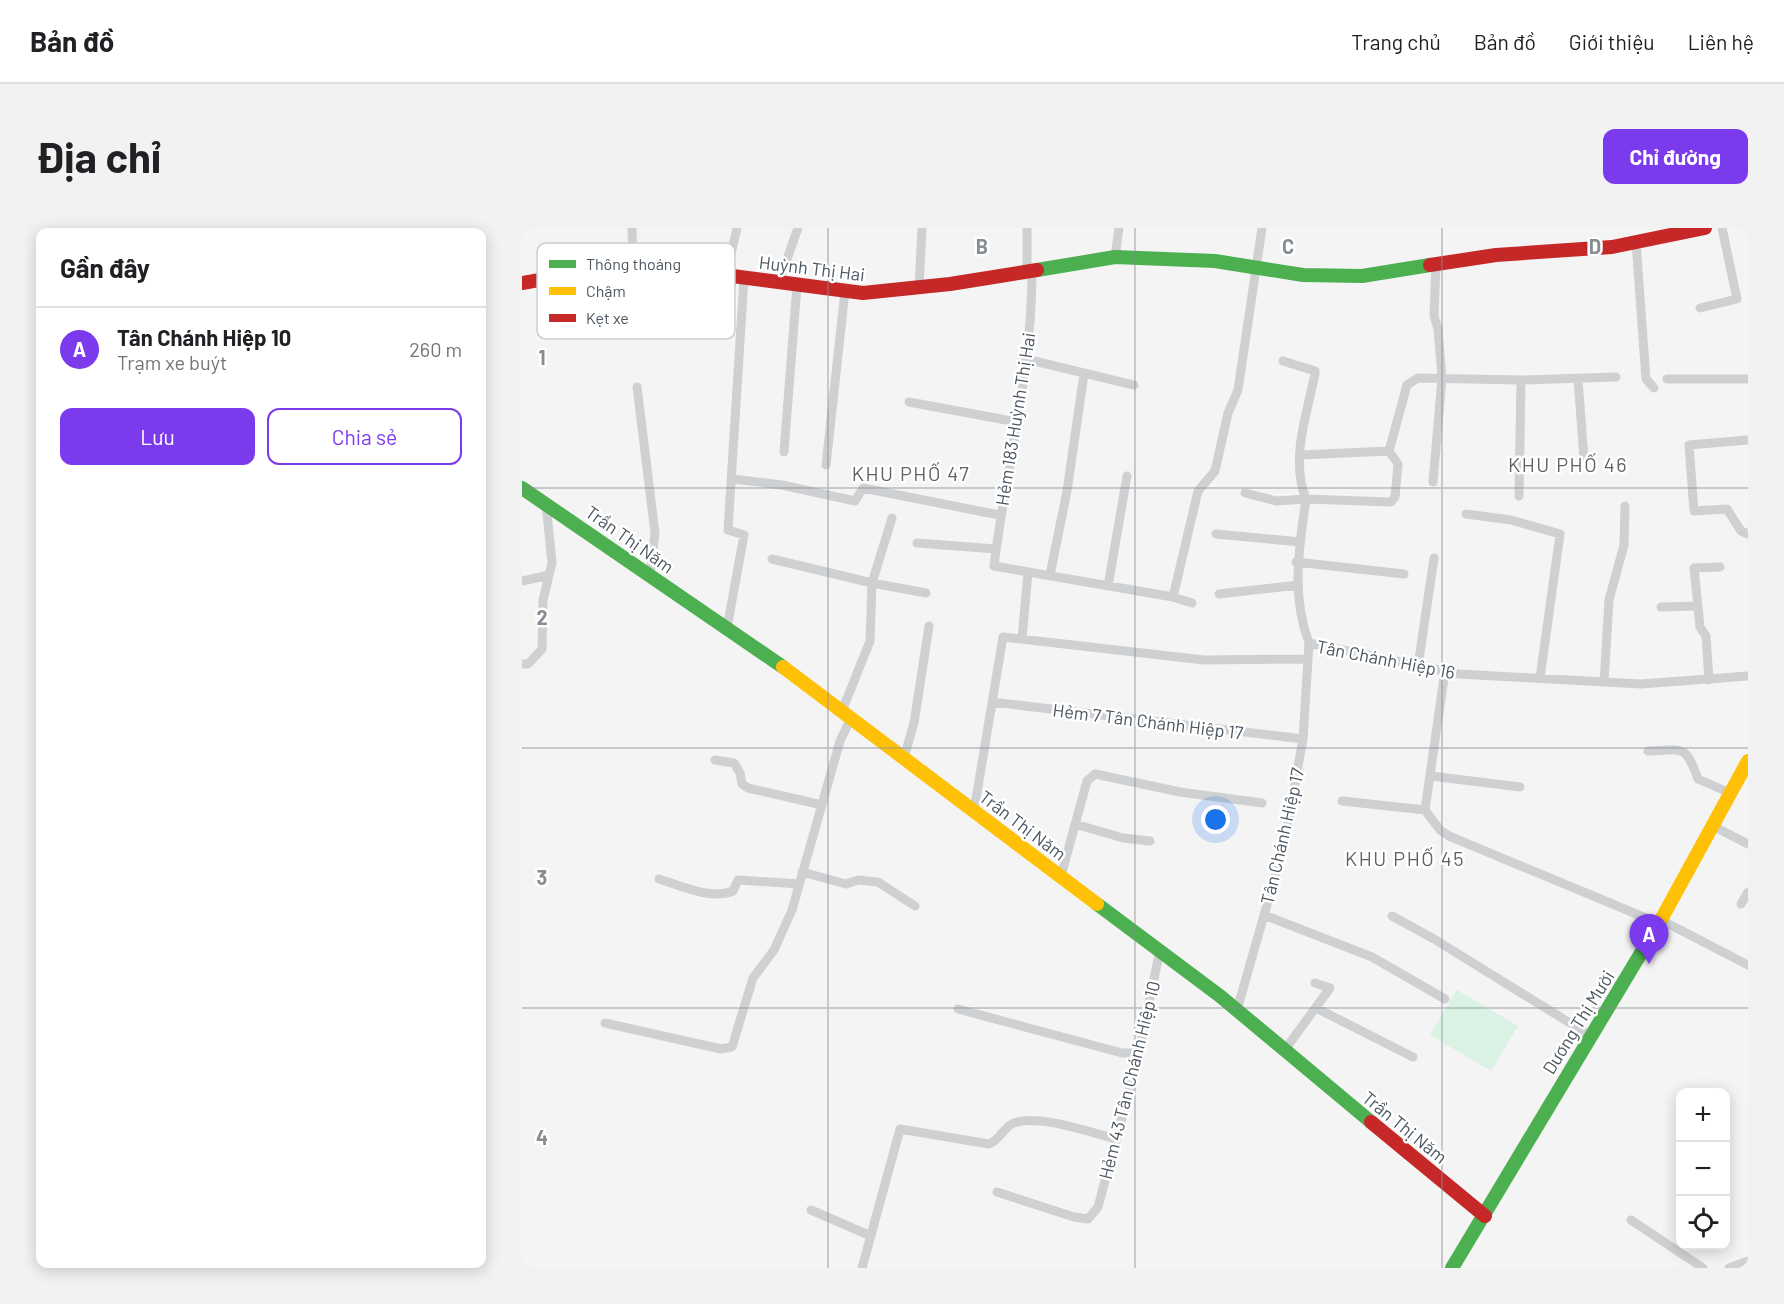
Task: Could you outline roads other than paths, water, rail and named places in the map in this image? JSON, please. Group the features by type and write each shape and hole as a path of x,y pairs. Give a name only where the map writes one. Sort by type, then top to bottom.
{"street":[{"path":"733,243 737,228"},
{"path":"779,282 798,228"},
{"path":"918,288 922,228"},
{"name":"Hẻm 183 Huỳnh Thị Hai","path":"1027,228 1032,309 1017,422 999,515 994,566 1028,572"},
{"path":"1115,257 1119,228"},
{"path":"1173,597 1198,491 1215,471 1228,413 1238,390 1262,228"},
{"name":"Huỳnh Thị Hai","path":"735,276 863,293 918,288 1115,257 1215,261 1303,275 1362,276 1496,255 1612,247 1705,228"},
{"path":"1700,308 1737,299 1722,228"},
{"path":"1636,242 1646,379 1654,388"},
{"path":"1433,482 1442,378 1438,329 1434,316 1436,264"},
{"path":"727,628 744,535 728,530 744,278"},
{"name":"Huỳnh Thị Hai","path":"522,283 537,280"},
{"path":"784,452 797,285"},
{"path":"826,465 845,291"},
{"path":"1026,359 1134,385"},
{"path":"1282,361 1315,370 1300,441 1302,488 1306,499 1296,562 1301,622 1309,643"},
{"path":"1050,575 1067,491 1084,374"},
{"path":"1245,494 1276,501 1306,499 1391,502 1395,497 1398,464 1389,451 1407,385 1418,378 1521,380 1616,378"},
{"path":"1578,379 1584,459"},
{"path":"1667,379 1748,379"},
{"path":"1519,496 1521,380"},
{"path":"638,387 655,533 650,576"},
{"path":"909,402 1017,422"},
{"path":"1748,440 1689,445 1694,511 1727,509 1741,531 1748,534"},
{"path":"1301,455 1389,451"},
{"path":"1108,586 1127,476"},
{"path":"733,479 782,485 855,501 863,488 999,515"},
{"name":"Trần Thị Năm","path":"522,488 727,628 1160,950 1237,1010 1485,1216"},
{"path":"522,664 528,664 542,650 543,600 552,563 546,504"},
{"path":"1604,682 1609,600 1624,545 1625,506"},
{"path":"1466,514 1511,520 1560,534 1540,678"},
{"path":"605,1023 721,1049 732,1047 753,978 774,950 792,910 846,715 870,641 872,583 892,518"},
{"path":"1216,534 1300,542"},
{"path":"917,543 996,549"},
{"path":"1418,666 1434,558"},
{"path":"772,559 872,583 926,593"},
{"path":"1296,562 1404,574"},
{"path":"1709,680 1706,636 1700,627 1694,568 1720,567"},
{"path":"1022,639 1028,572 1173,597 1192,603"},
{"path":"522,581 549,576"},
{"path":"1219,594 1298,585"},
{"path":"1661,607 1698,606"},
{"path":"904,758 914,723 929,626"},
{"name":"Tân Chánh Hiệp 16","path":"992,702 1002,637 1204,660 1308,659 1309,643 1459,675 1641,684 1748,676"},
{"name":"Tân Chánh Hiệp 17","path":"1237,1010 1284,845 1304,739 1308,659"},
{"path":"1425,810 1444,671"},
{"path":"974,811 992,702"},
{"name":"Hẻm 7 Tân Chánh Hiệp 17","path":"992,702 1304,739"},
{"path":"1648,751 1682,750 1689,755 1698,779 1730,793"},
{"path":"715,760 734,764 740,773 742,784 748,788 822,805"},
{"name":"Dương Thị Mười","path":"1452,1268 1659,922 1748,760"},
{"path":"1061,876 1086,781 1095,774 1180,792 1262,804"},
{"path":"1431,777 1520,787"},
{"path":"1342,801 1425,810 1440,830 1449,836 1659,922 1748,965"},
{"path":"1075,824 1123,838 1150,841"},
{"path":"1711,825 1748,844"},
{"path":"802,872 846,884 866,879 878,882 915,906"},
{"path":"659,879 704,892 726,894 733,891 738,880 799,884"},
{"path":"1741,904 1748,892"},
{"path":"1264,915 1372,957 1445,999"},
{"path":"1392,916 1591,1036"},
{"name":"Hẻm 43 Tân Chánh Hiệp 10","path":"997,1191 1074,1217 1089,1219 1098,1207 1138,1053 1160,950"},
{"path":"1284,1051 1318,1009 1330,988 1315,984"},
{"path":"958,1009 1122,1053 1138,1053"},
{"path":"1318,1009 1413,1057"},
{"path":"862,1268 900,1129 989,1144 995,1142 1010,1124 1032,1119 1116,1139"},
{"path":"811,1210 871,1236"},
{"path":"1631,1220 1703,1268"},
{"path":"1729,1268 1747,1264"}],"place":[{"name":"Tân Chánh Hiệp 10","path":"1649,964"}],"district":[{"name":"KHU PHỐ 46","path":"1568,464"},
{"name":"KHU PHỐ 47","path":"911,473"},
{"name":"KHU PHỐ 45","path":"1405,858"}]}
